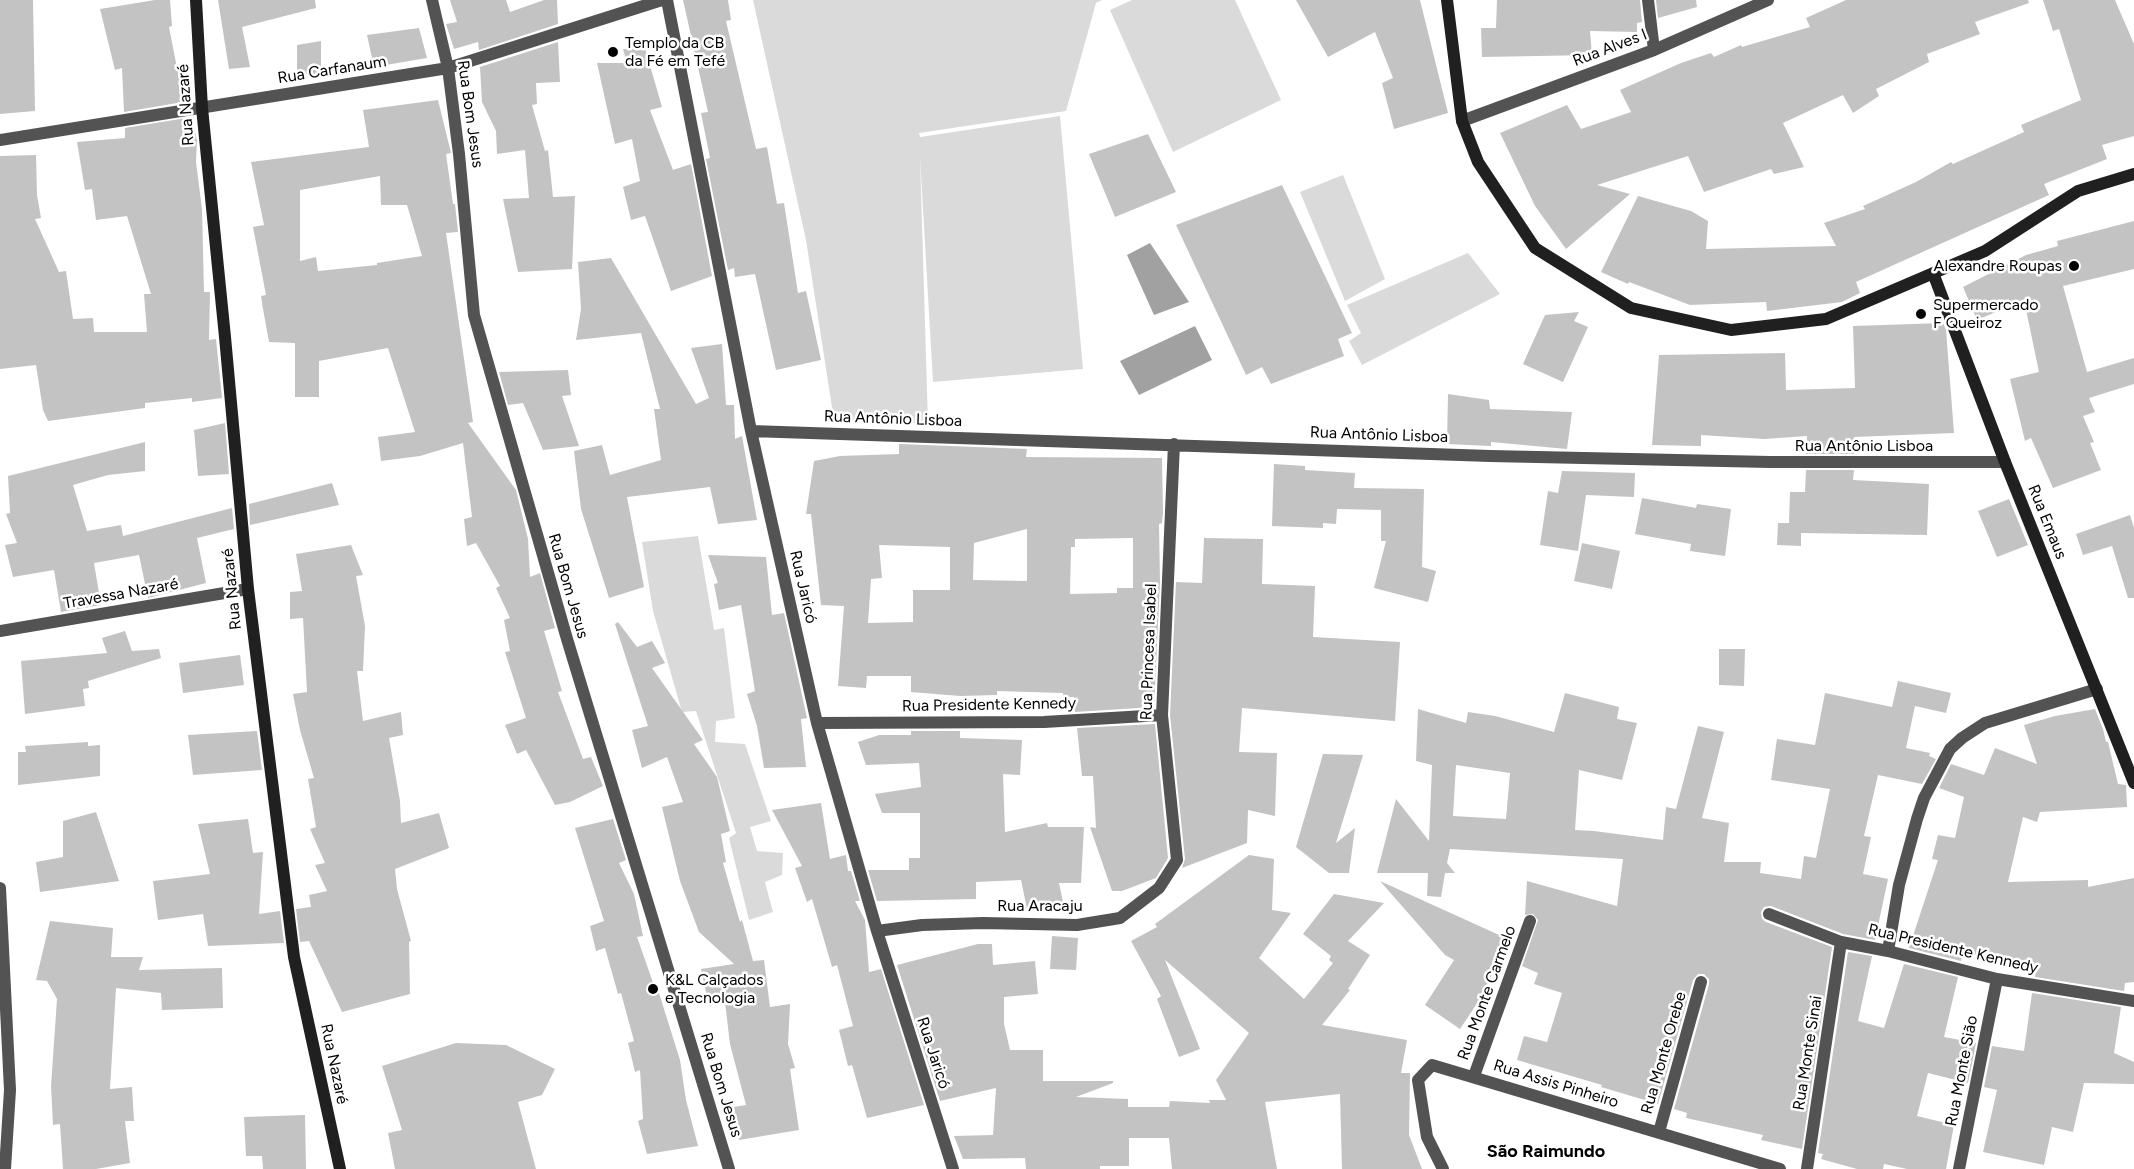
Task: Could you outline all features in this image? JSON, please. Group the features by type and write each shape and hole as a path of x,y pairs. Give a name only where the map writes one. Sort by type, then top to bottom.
{"street":[{"name":"Rua Nazaré","path":"196,0 202,108 248,589 294,957 340,1169"},
{"name":"Rua Bom Jesus","path":"432,0 448,68 459,154 474,315 567,639 729,1169"},
{"name":"Rua Carfanaum","path":"0,140 448,68 662,0"},
{"name":"Rua Jaricó","path":"667,0 751,432 817,723 877,931 953,1169"},
{"path":"1447,0 1462,121 1478,162 1535,248 1631,308 1731,330 1826,319 1985,251 2078,191 2134,174"},
{"path":"1648,0 1654,50"},
{"name":"Rua Alves I","path":"1462,121 1654,50 1768,0"},
{"name":"Rua Emaus","path":"1933,273 2005,462 2134,783"},
{"name":"Rua Antônio Lisboa","path":"751,432 1735,462 2005,462"},
{"name":"Rua Princesa Isabel","path":"1174,444 1162,715 1177,860"},
{"name":"Travessa Nazaré","path":"0,631 248,589"},
{"path":"1888,951 1899,885 1920,808 1940,764 1950,750 1962,738 1985,723 2097,689"},
{"name":"Rua Presidente Kennedy","path":"817,723 1044,722 1162,715"},
{"name":"Rua Aracaju","path":"877,931 922,925 983,923 1077,925 1120,918 1159,888 1177,860"},
{"path":"0,888 3,988 10,1090 6,1169"},
{"name":"Rua Presidente Kennedy","path":"1769,914 1841,942 1888,951 1996,979 2134,1001"},
{"name":"Rua Monte Carmelo","path":"1474,1076 1530,921"},
{"name":"Rua Monte Sinai","path":"1807,1169 1841,942"},
{"name":"Rua Monte Sião","path":"1959,1169 1996,979"},
{"name":"Rua Monte Orebe","path":"1659,1132 1701,982"},
{"name":"Rua Assis Pinheiro","path":"1443,1169 1427,1137 1418,1080 1432,1065 1780,1169"}],"shaded area":[{"path":"753,0 1102,0 1096,3 1066,111 919,133 920,137 1060,116 1083,369 933,382 920,157 928,424 834,420 806,240"},
{"path":"1132,0 1235,0 1281,100 1173,152 1110,10"},
{"path":"1343,175 1385,279 1345,301 1300,192"},
{"path":"1150,243 1189,302 1154,315 1127,255"},
{"path":"1468,253 1500,294 1362,365 1349,341 1361,333 1347,305"},
{"path":"1195,326 1212,360 1139,395 1120,361"},
{"path":"698,536 714,630 724,628 735,718 716,721 715,742 745,744 771,821 750,827 757,851 783,853 782,875 765,882 773,912 749,920 729,838 736,833 696,711 682,712 653,611 642,542"}],"building":[{"path":"0,0 33,0 35,111 0,114"},
{"path":"155,0 170,0 172,26 169,27 177,68 182,67 189,101 124,112 122,68 115,70 100,9"},
{"path":"218,0 315,0 316,8 242,27 250,67 229,69"},
{"path":"450,0 506,0 510,12 544,0 557,0 558,24 479,50 478,42 454,49 446,24 457,22"},
{"path":"683,0 728,0 731,20 726,21 756,149 767,147 777,204 784,203 798,293 806,291 821,360 776,370 755,274 735,277 734,268 728,270 706,159 710,158 701,113 708,112"},
{"path":"1296,0 1420,0 1448,113 1394,129 1382,83 1393,78 1375,32 1328,57"},
{"path":"1497,0 1640,0 1642,22 1637,23 1637,32 1590,31 1592,55 1482,57 1481,28 1496,28"},
{"path":"1656,0 1696,0 1697,7 1658,18"},
{"path":"1846,0 2028,0 2029,3 1975,22 1980,34 1927,54 1929,62 1876,89 1879,96 1853,113 1843,95 1783,123 1804,167 1774,174 1771,169 1704,192 1688,156 1597,185 1630,194 1566,249 1535,206 1500,133 1567,105 1581,129 1631,112 1620,90 1681,63 1711,53 1714,57 1741,45 1742,47 1810,27 1806,18"},
{"path":"2043,0 2115,0 2134,44 2134,136 2102,145 2107,159 2044,184 2049,195 1856,282 1860,293 1842,302 1767,311 1766,302 1690,305 1629,282 1628,284 1601,272 1638,196 1691,211 1708,221 1706,249 1836,246 1824,223 1865,209 1863,206 1916,182 1951,162 1953,164 2024,132 2021,125 2081,100 2059,29 2053,31"},
{"path":"419,28 427,58 374,67 367,35"},
{"path":"321,41 321,74 297,74 297,45"},
{"path":"558,42 560,82 536,83 537,104 532,105 545,151 548,150 553,197 575,196 572,269 518,272 503,199 529,198 525,150 497,154 496,131 482,102 480,67"},
{"path":"645,48 662,107 650,110 673,170 691,164 712,276 671,291 645,216 631,220 623,187 640,181 632,139 615,144 597,63 627,63 623,49"},
{"path":"438,100 451,153 446,154 458,232 446,233 473,422 468,423 516,490 528,539 530,577 540,573 555,628 544,631 562,691 558,692 583,759 591,757 603,786 570,802 555,805 526,750 517,754 505,725 526,718 505,652 510,651 504,620 510,618 496,588 500,586 476,543 467,546 464,519 472,517 463,443 420,456 381,461 378,437 415,432 388,348 319,361 319,397 295,397 295,343 269,342 261,296 266,295 253,227 264,225 251,162 369,147 363,110","holes":["380,176 381,205 407,205 422,256 377,263 377,265 318,271 316,257 300,261 300,190"]},
{"path":"192,117 197,141 196,162 202,209 204,292 210,292 209,340 216,339 222,398 192,402 192,398 145,403 145,408 48,421 43,410 36,365 0,369 0,156 36,155 37,195 41,218 35,219 59,272 66,271 73,319 93,318 94,332 147,332 144,294 151,294 127,216 96,220 92,189 85,190 77,142 125,138 125,128"},
{"path":"1148,134 1176,192 1115,217 1089,154"},
{"path":"1282,185 1352,333 1338,339 1344,356 1271,384 1262,367 1246,375 1176,225"},
{"path":"2134,221 2134,269 2063,286 2087,372 2134,358 2134,384 2089,398 2095,412 2083,416 2094,442 2090,443 2101,470 2053,488 2031,438 2025,441 2010,379 2039,372 2024,300 1977,320 1963,287 2026,255 2058,246 2057,241"},
{"path":"611,258 696,404 709,398 691,348 722,344 726,405 734,405 735,439 742,436 757,520 718,524 710,487 627,497 644,587 609,598 581,509 574,451 602,445 610,475 661,460 654,409 660,409 641,333 576,340 581,309 578,262"},
{"path":"1579,312 1574,321 1588,327 1563,382 1523,364 1545,315"},
{"path":"1943,323 1946,330 1954,433 1854,437 1854,454 1806,454 1807,436 1764,439 1701,435 1701,446 1652,445 1659,355 1785,353 1786,390 1855,388 1853,326"},
{"path":"568,370 571,395 562,396 579,446 543,450 523,403 508,405 499,372"},
{"path":"1448,394 1489,400 1490,409 1572,412 1567,449 1491,442 1491,446 1447,444"},
{"path":"225,423 229,474 198,476 194,430"},
{"path":"145,442 145,471 108,475 73,485 87,531 121,525 123,536 232,508 234,529 197,538 206,583 148,598 139,555 94,563 101,605 61,612 54,570 13,577 5,545 17,543 6,514 10,513 8,476"},
{"path":"899,444 1027,449 1026,457 1162,458 1163,513 1162,523 1159,524 1160,582 1154,707 1075,712 1074,697 1063,697 1063,693 997,691 997,695 960,696 911,692 911,676 867,676 866,688 838,686 844,606 821,605 811,514 806,514 814,461 840,456 899,454","holes":["1027,529 1027,581 973,580 974,543","1133,538 1133,588 1117,588 1117,593 1070,594 1071,547 1075,547 1075,539","879,545 950,547 950,590 913,590 913,622 868,623 871,579 882,578"]},
{"path":"1274,464 1305,466 1305,470 1355,473 1354,488 1424,489 1422,567 1436,571 1428,602 1374,588 1386,541 1381,541 1381,510 1337,509 1336,524 1323,523 1323,528 1272,526"},
{"path":"1806,470 1854,470 1853,480 1929,484 1927,535 1801,533 1801,546 1777,545 1778,523 1789,523 1790,492 1805,492"},
{"path":"1562,471 1635,473 1634,497 1586,495 1578,551 1540,545 1548,491 1558,493"},
{"path":"332,483 339,505 250,525 249,504"},
{"path":"1642,498 1696,508 1697,504 1731,509 1725,556 1690,551 1691,544 1635,534"},
{"path":"2009,499 2028,545 1997,557 1978,511"},
{"path":"2130,515 2134,528 2134,598 2128,598 2112,546 2083,555 2076,534"},
{"path":"1204,538 1263,539 1262,584 1315,586 1313,637 1400,642 1395,721 1242,708 1239,752 1277,753 1275,816 1248,810 1247,843 1182,868 1185,859 1170,715 1176,582 1202,583"},
{"path":"1582,543 1620,551 1612,589 1574,581"},
{"path":"351,545 363,575 356,576 365,626 363,671 357,671 363,721 401,712 403,735 389,738 400,801 401,823 439,813 449,848 395,869 397,889 411,941 409,942 410,994 342,1012 309,941 300,942 296,909 311,907 309,895 327,891 315,865 325,863 310,829 316,827 308,779 314,778 300,730 293,694 307,692 303,618 290,619 290,592 302,591 296,554"},
{"path":"708,555 766,557 772,615 784,613 807,718 801,719 806,767 764,768 757,726 747,694 755,691 741,605 719,610 714,584 718,583"},
{"path":"618,622 637,647 652,641 665,663 652,668 703,740 694,744 717,777 730,831 721,834 726,862 723,863 740,922 742,920 753,961 764,960 770,1007 790,1004 788,1044 795,1068 790,1069 799,1130 739,1140 734,1107 746,1105 730,1044 725,1002 709,1006 701,969 734,964 699,932 680,881 662,807 683,802 667,757 642,768 632,730 648,726 615,624"},
{"path":"125,631 132,651 159,649 161,658 88,681 89,688 83,689 85,706 25,714 21,661 107,653 102,638"},
{"path":"1719,649 1745,649 1744,686 1719,685"},
{"path":"240,655 244,685 183,693 179,663"},
{"path":"1898,681 1951,693 1946,713 1915,706 1906,748 1930,753 1929,756 1936,759 1922,784 1878,775 1864,836 1871,837 1863,874 1888,879 1875,940 1843,934 1771,906 1764,907 1761,912 1762,919 1766,922 1832,947 1802,1149 1761,1140 1763,1135 1686,1118 1687,1113 1674,1109 1709,984 1709,979 1704,974 1698,974 1693,980 1658,1104 1517,1060 1524,1036 1547,1042 1562,993 1534,984 1538,973 1522,966 1538,920 1533,914 1525,915 1527,881 1617,906 1623,859 1450,849 1447,863 1455,873 1445,873 1441,897 1427,896 1428,873 1377,873 1396,799 1429,841 1432,765 1416,761 1418,709 1466,723 1468,712 1495,716 1554,732 1565,693 1619,707 1617,719 1637,723 1622,780 1579,770 1575,830 1663,840 1666,807 1676,809 1698,726 1724,732 1702,818 1729,823 1724,862 1761,862 1760,873 1801,879 1804,856 1816,858 1830,789 1771,780 1777,739 1815,745 1825,693 1892,707","holes":["1456,765 1510,773 1506,819 1453,816"]},
{"path":"2095,709 2106,742 2108,742 2118,784 2126,785 2127,807 2040,812 2037,822 2023,817 2008,882 2088,880 2088,887 2134,878 2134,982 2125,983 2124,991 2035,977 2036,969 1963,952 1961,961 1909,948 1938,860 1932,859 1938,835 1955,838 1964,797 1939,788 1951,764 1984,775 1995,748 2037,764 2024,725 2055,716"},
{"path":"1155,724 1168,858 1156,878 1122,891 1112,891 1090,827 1096,828 1093,776 1082,776 1077,728"},
{"path":"257,731 262,770 193,775 188,735"},
{"path":"911,731 960,731 960,738 1022,740 1020,775 1003,774 1005,832 1047,823 1048,827 1084,827 1081,883 1059,883 1063,902 1027,909 1021,880 976,882 976,899 877,901 868,870 909,870 909,858 920,858 920,813 882,813 875,794 921,787 919,763 866,765 858,742 879,735 911,735"},
{"path":"88,742 88,746 100,745 100,776 18,785 18,752 26,752 25,746"},
{"path":"1323,754 1363,755 1336,843 1355,828 1349,873 1329,873 1296,847"},
{"path":"821,803 830,859 846,855 848,871 851,871 860,901 855,901 865,920 869,972 881,969 924,1105 867,1118 852,1065 848,1066 839,1030 853,1026 837,965 832,967 812,899 807,902 795,868 802,866 772,810"},
{"path":"96,812 119,881 40,892 36,862 63,857 63,821"},
{"path":"248,819 253,853 263,852 259,914 280,911 284,943 208,946 203,914 158,920 153,881 210,874 198,824"},
{"path":"613,819 626,860 619,863 634,894 643,936 637,937 657,994 659,993 680,1060 686,1100 698,1146 647,1154 638,1121 643,1119 640,1070 635,1072 628,1043 634,1041 621,993 618,994 605,948 596,951 590,926 604,921 575,828"},
{"path":"1249,855 1274,859 1272,910 1291,913 1259,958 1304,999 1333,963 1329,960 1331,956 1303,934 1334,894 1384,903 1348,941 1370,955 1348,989 1350,990 1322,1025 1407,1040 1401,1073 1410,1073 1409,1135 1422,1169 1342,1169 1340,1094 1265,1102 1277,1169 1172,1169 1169,1138 1129,1138 1129,1166 1100,1166 1100,1169 1026,1169 1025,1158 963,1159 954,1136 993,1135 996,1088 940,1101 897,965 978,944 992,944 993,965 1035,961 1038,994 1004,997 1004,1024 1010,1050 1043,1050 1043,1081 1113,1081 1113,1083 1076,1097 1128,1099 1128,1107 1169,1107 1170,1101 1210,1103 1209,1100 1226,1100 1216,1080 1249,1033 1165,960 1200,1049 1179,1057 1157,999 1161,996 1131,941 1157,927 1155,924"},
{"path":"1380,881 1508,939 1482,996 1460,1029 1425,1005 1454,960 1445,955"},
{"path":"50,921 113,928 111,957 143,957 139,970 222,968 223,1008 162,1010 161,993 116,988 110,1089 132,1087 134,1121 125,1121 130,1163 96,1169 63,1169 60,1124 53,1125 51,1086 57,999 47,981 36,980"},
{"path":"1052,936 1078,938 1076,970 1050,969"},
{"path":"1848,952 1872,956 1858,1021 1884,1028 1904,964 1958,977 1944,1037 1976,1043 1968,1083 1928,1073 1917,1116 1954,1125 1946,1169 1907,1169 1884,1164 1883,1169 1857,1169 1821,1159 1823,1154 1818,1153"},
{"path":"2032,993 2121,1007 2114,1053 2134,1062 2134,1084 2084,1083 2073,1132 2052,1127 2044,1165 1983,1152 1997,1090 1984,1087 1992,1046 2024,1051"},
{"path":"456,1043 506,1045 555,1069 542,1095 518,1102 536,1169 395,1169 388,1133 402,1130 382,1066"},
{"path":"305,1115 306,1169 263,1169 262,1156 246,1156 244,1117"}],"place":[{"name":"Templo da CB da Fé em Tefé","path":"613,52"},
{"name":"Alexandre Roupas","path":"2074,266"},
{"name":"Supermercado F Queiroz","path":"1921,314"},
{"name":"K&L Calçados e Tecnologia","path":"653,989"}],"district":[{"name":"São Raimundo","path":"1546,1152"}]}
